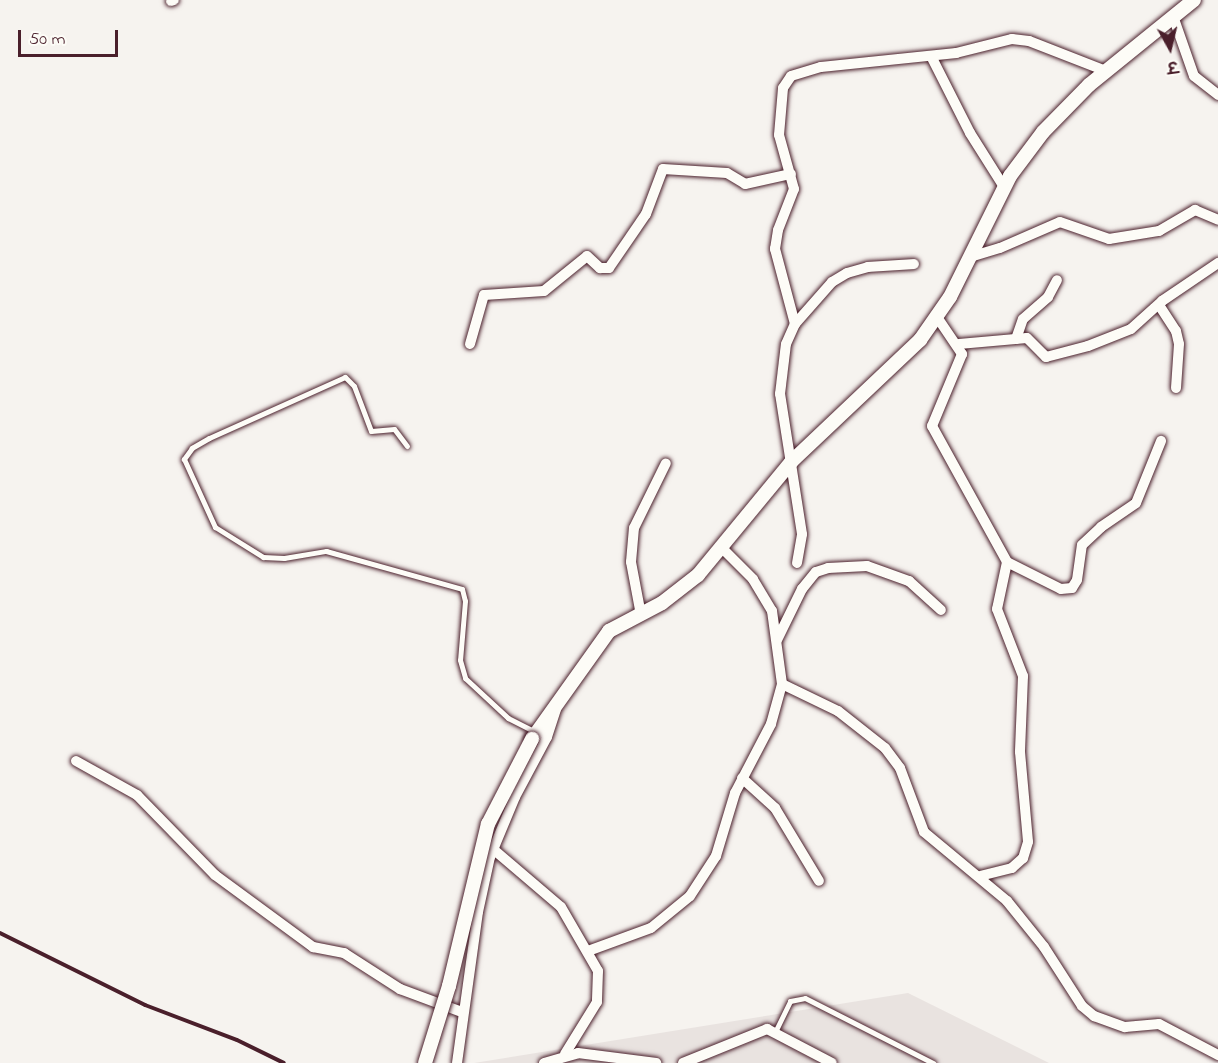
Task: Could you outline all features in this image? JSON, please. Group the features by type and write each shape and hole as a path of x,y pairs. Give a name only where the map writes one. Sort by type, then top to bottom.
{"street":[{"path":"425,1063 449,986 488,824 535,736 609,631 641,615 681,590 721,547 791,462 920,340 937,317 970,257 1004,187 1043,132 1106,70 1174,19 1194,0"},
{"path":"1174,19 1194,76 1218,95"},
{"path":"795,324 775,249 778,231 794,189 779,135 783,88 791,76 821,67 932,56 1021,39 1106,70"},
{"path":"932,56 970,134 1004,187"},
{"path":"470,344 484,295 544,291 586,256 600,268 609,268 646,214 663,169 727,173 745,184 791,174"},
{"path":"970,257 1000,248 1060,222 1070,222 1109,239 1159,231 1195,210 1218,220"},
{"path":"959,344 1027,338 1042,356 1052,357 1131,329 1159,304 1218,263"},
{"path":"797,563 802,534 779,381 786,344 795,324 832,282 847,273 868,267 914,264"},
{"path":"1016,339 1023,319 1048,297 1058,280"},
{"path":"1159,304 1176,331 1179,344 1176,388"},
{"path":"937,317 959,344 962,359 932,426 1006,562 1060,589 1072,588 1077,580 1082,545 1101,527 1136,503 1161,441"},
{"path":"641,615 632,580 633,538 644,504 666,463"},
{"path":"588,951 651,927 690,896 716,856 742,778 764,743 782,684 777,640 764,594 721,547"},
{"path":"981,876 1018,863 1027,851 1029,834 1020,752 1023,676 997,609 1006,562"},
{"path":"777,640 802,589 816,572 828,568 867,566 909,581 941,610"},
{"path":"782,684 838,711 885,748 900,768 924,832 981,876 1015,909 1082,1006 1094,1016 1125,1027 1159,1024 1218,1055"},
{"path":"457,1063 462,1012 478,912 494,849 515,797 547,737 557,705"},
{"path":"76,761 137,795 215,875 313,947 344,953 400,989 462,1012"},
{"path":"742,778 775,808 819,881"},
{"path":"494,849 561,907 598,971 600,989 593,1010 565,1054"},
{"path":"682,1063 756,1030 776,1030 832,1063"},
{"path":"544,1063 565,1054 656,1063"}],"lane":[{"path":"407,446 394,429 371,431 354,386 345,377 208,438 192,448 184,459 215,527 263,558 284,558 326,551 462,590 465,601 460,660 465,678 508,718 535,736"},
{"path":"776,1030 790,1001 805,998 933,1063"}],"shaded area":[{"path":"908,993 1049,1063 474,1063"}],"railway":[{"path":"0,933 145,1005 237,1040 284,1063"}]}
